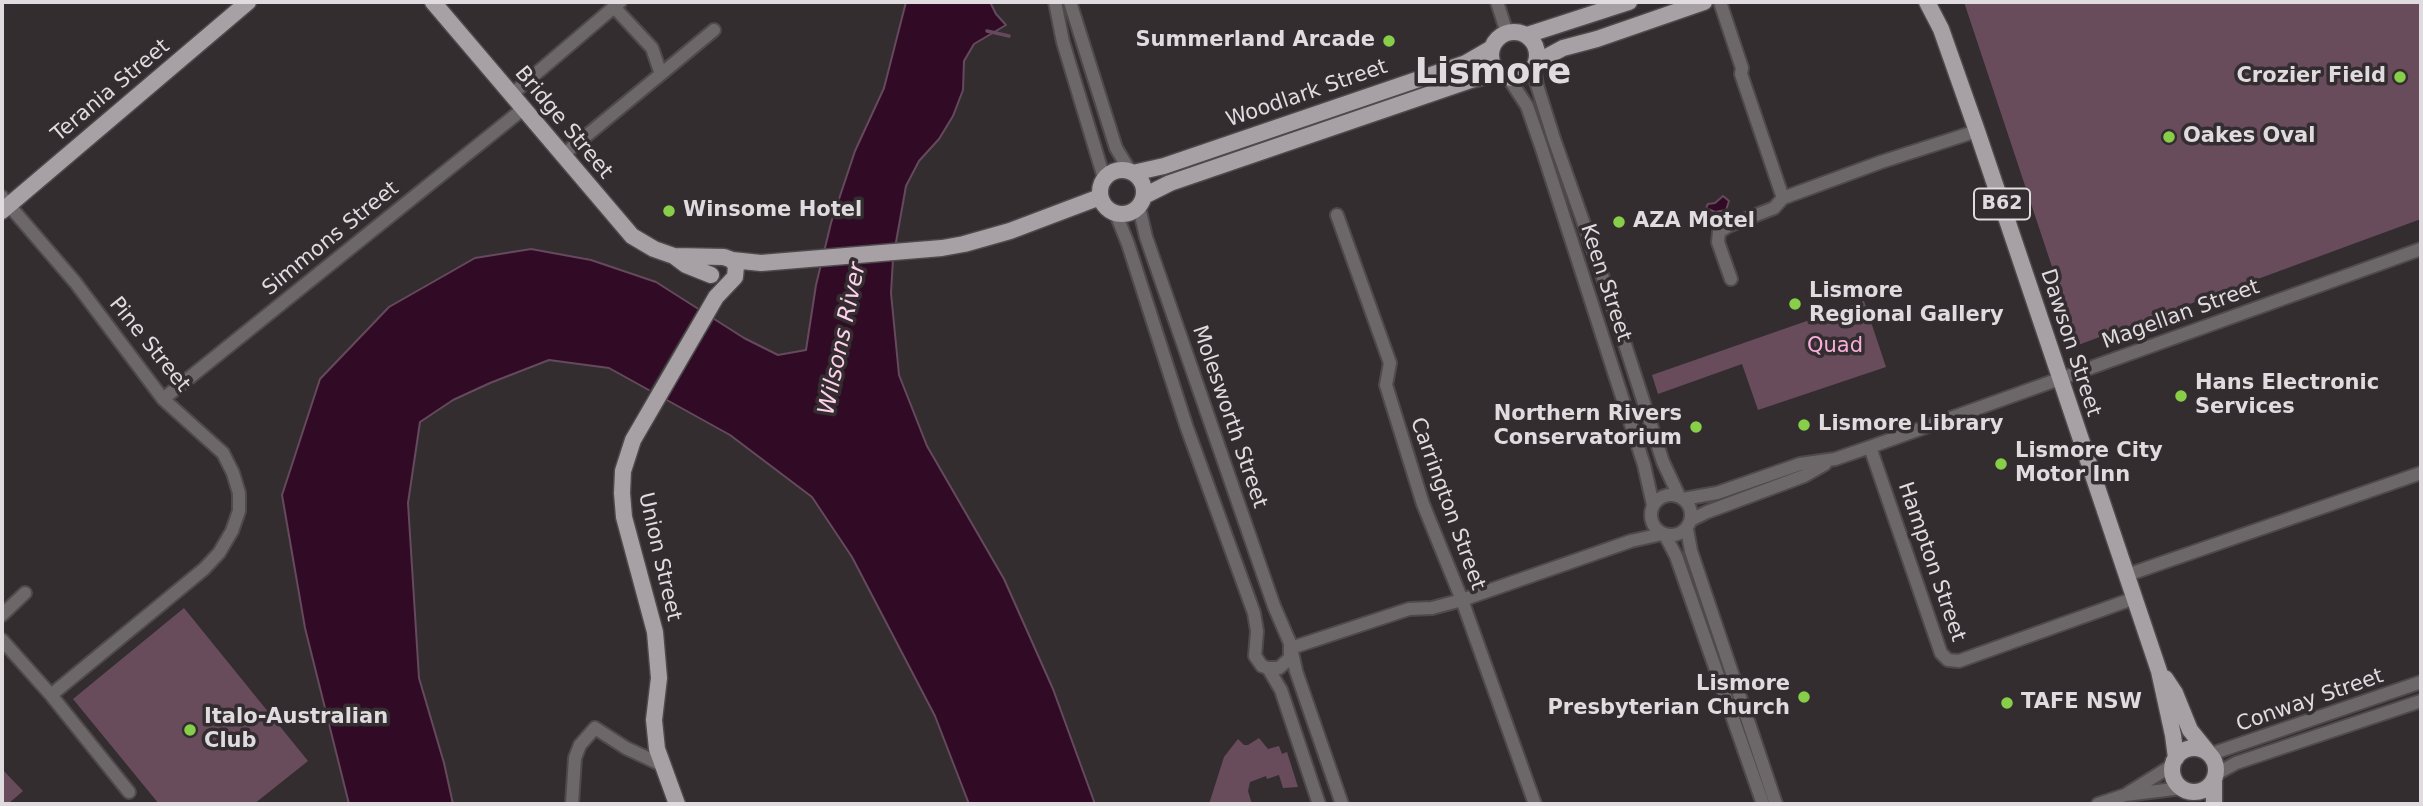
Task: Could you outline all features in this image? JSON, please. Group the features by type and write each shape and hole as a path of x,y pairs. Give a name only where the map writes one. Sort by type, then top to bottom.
{"main road":[{"name":"Terania Street","path":"4,204 248,2"},
{"name":"Bridge Street","path":"433,2 632,236 654,250 674,256 691,255 761,263 942,248 986,238 1100,197"},
{"path":"1629,2 1527,35 1507,33 1495,41 1492,62 1504,75 1522,77 1535,65 1563,48 1703,2"},
{"name":"Dawson Street","path":"1927,2 1941,29 1977,131 2159,671 2173,735 2174,762"},
{"name":"Dawson Street","path":"1938,2 1941,29"},
{"path":"1527,35 1536,47 1535,65"},
{"name":"Woodlark Street","path":"1132,172 1164,166 1466,62 1492,48"},
{"name":"Woodlark Street","path":"1142,202 1170,183 1471,80 1504,75"},
{"path":"1116,171 1132,172 1142,181 1142,202 1129,214 1116,214 1106,209 1100,197 1100,186 1104,178 1116,171"},
{"name":"Bridge Street","path":"674,256 721,282 761,263"},
{"path":"721,282 736,266 726,259"},
{"name":"Union Street","path":"677,804 662,765 654,733 659,678 655,632 624,517 623,471 633,440 721,282 711,264 726,259"},
{"name":"Dawson Street","path":"2159,671 2175,693 2190,730 2209,753"},
{"path":"2174,762 2180,753 2193,747 2209,753"},
{"name":"B62","path":"2209,753 2215,762 2214,804"},
{"name":"B62","path":"2174,762 2174,778 2189,794"},
{"path":"2189,794 2204,790 2215,776"}],"street":[{"path":"1055,2 1063,42 1104,178"},
{"path":"1070,2 1116,148 1132,172"},
{"path":"1497,2 1507,33"},
{"path":"1720,2 1742,68 1741,75 1779,203"},
{"path":"511,95 617,4 652,48 661,74"},
{"path":"563,155 714,30"},
{"name":"Keen Street","path":"1535,65 1546,112 1663,462 1681,497"},
{"name":"Keen Street","path":"1504,75 1527,106 1541,146 1644,466 1653,505"},
{"name":"Simmons Street","path":"163,399 523,109"},
{"path":"1731,279 1718,242 1719,232 1728,226 1881,162 1977,131"},
{"name":"Molesworth Street","path":"1142,202 1146,237 1290,647 1342,804"},
{"name":"Pine Street","path":"4,204 75,282 163,399 223,453 239,493 239,511 232,531 204,569 51,695"},
{"name":"Molesworth Street","path":"1116,214 1187,428 1250,603 1256,623 1257,642"},
{"name":"Carrington Street","path":"1337,215 1390,363 1386,386 1423,504 1462,600 1535,804"},
{"name":"Magellan Street","path":"1689,525 1707,512 1804,476 1835,459 2421,249"},
{"name":"Hampton Street","path":"1870,447 1941,653 1948,660 1959,661 2135,598"},
{"name":"Magellan Street","path":"1681,497 1717,493 1800,464 1835,459"},
{"path":"2127,575 2421,473"},
{"path":"1689,525 1674,536 1664,534 1657,530 1651,518 1653,505 1662,497 1681,497 1690,506 1691,551 1776,804"},
{"path":"1290,647 1409,609 1432,608 1462,600 1632,541 1664,534"},
{"path":"1664,534 1676,556 1763,804"},
{"path":"2,615 24,593"},
{"path":"1272,632 1283,635 1290,647 1284,666 1268,668 1258,661 1255,656 1257,642 1272,632"},
{"path":"2,640 130,792"},
{"path":"1268,668 1280,690 1319,804"},
{"name":"Conway Street","path":"2209,753 2421,682"},
{"name":"Conway Street","path":"2215,776 2236,763 2421,701"},
{"path":"572,804 575,758 580,745 595,728 626,748 662,765"},
{"path":"2125,795 2174,762"},
{"path":"2098,804 2125,795 2189,794"}],"green space":[{"path":"1964,2 2421,2 2421,219 2078,345"},
{"name":"Quad","path":"1864,301 1886,367 1758,410 1742,364 1658,394 1652,375"},
{"name":"Italo-Australian Club","path":"184,608 308,761 254,804 159,804 73,699"},
{"path":"1259,738 1268,749 1279,746 1282,754 1287,752 1298,787 1283,788 1279,775 1267,779 1266,776 1250,782 1248,791 1252,804 1209,804 1224,757 1238,739 1248,745"},
{"path":"2,769 23,791 8,804 2,804"}],"water":[{"name":"Wilsons River","path":"906,2 990,2 1006,25 974,44 964,61 963,90 953,116 939,139 919,161 906,186 893,259 891,293 899,375 927,446 1004,579 1053,689 1095,804 969,804 935,716 852,557 812,497 730,435 609,368 549,360 453,400 420,422 408,503 419,678 453,804 349,804 305,628 282,495 320,379 389,307 475,258 531,249 591,260 656,282 744,338 778,355 806,350 816,285 831,223 855,151 884,88"},
{"path":"1723,196 1729,201 1726,210 1715,212 1706,208 1708,204 1715,203"}],"pier":[{"path":"700,305 716,316 665,403 648,393"}],"waterway":[{"path":"987,31 1009,36"}],"place":[{"name":"Summerland Arcade","path":"1389,41"},
{"name":"Crozier Field","path":"2400,77"},
{"name":"Oakes Oval","path":"2169,137"},
{"name":"Winsome Hotel","path":"669,211"},
{"name":"AZA Motel","path":"1619,222"},
{"name":"Lismore Regional Gallery","path":"1795,304"},
{"name":"Hans Electronic Services","path":"2181,396"},
{"name":"Lismore Library","path":"1804,425"},
{"name":"Northern Rivers Conservatorium","path":"1696,427"},
{"name":"Lismore City Motor Inn","path":"2001,464"},
{"name":"Lismore Presbyterian Church","path":"1804,697"},
{"name":"TAFE NSW","path":"2007,703"},
{"name":"Italo-Australian Club","path":"190,730"}],"district":[{"name":"Lismore","path":"1493,74"}]}
